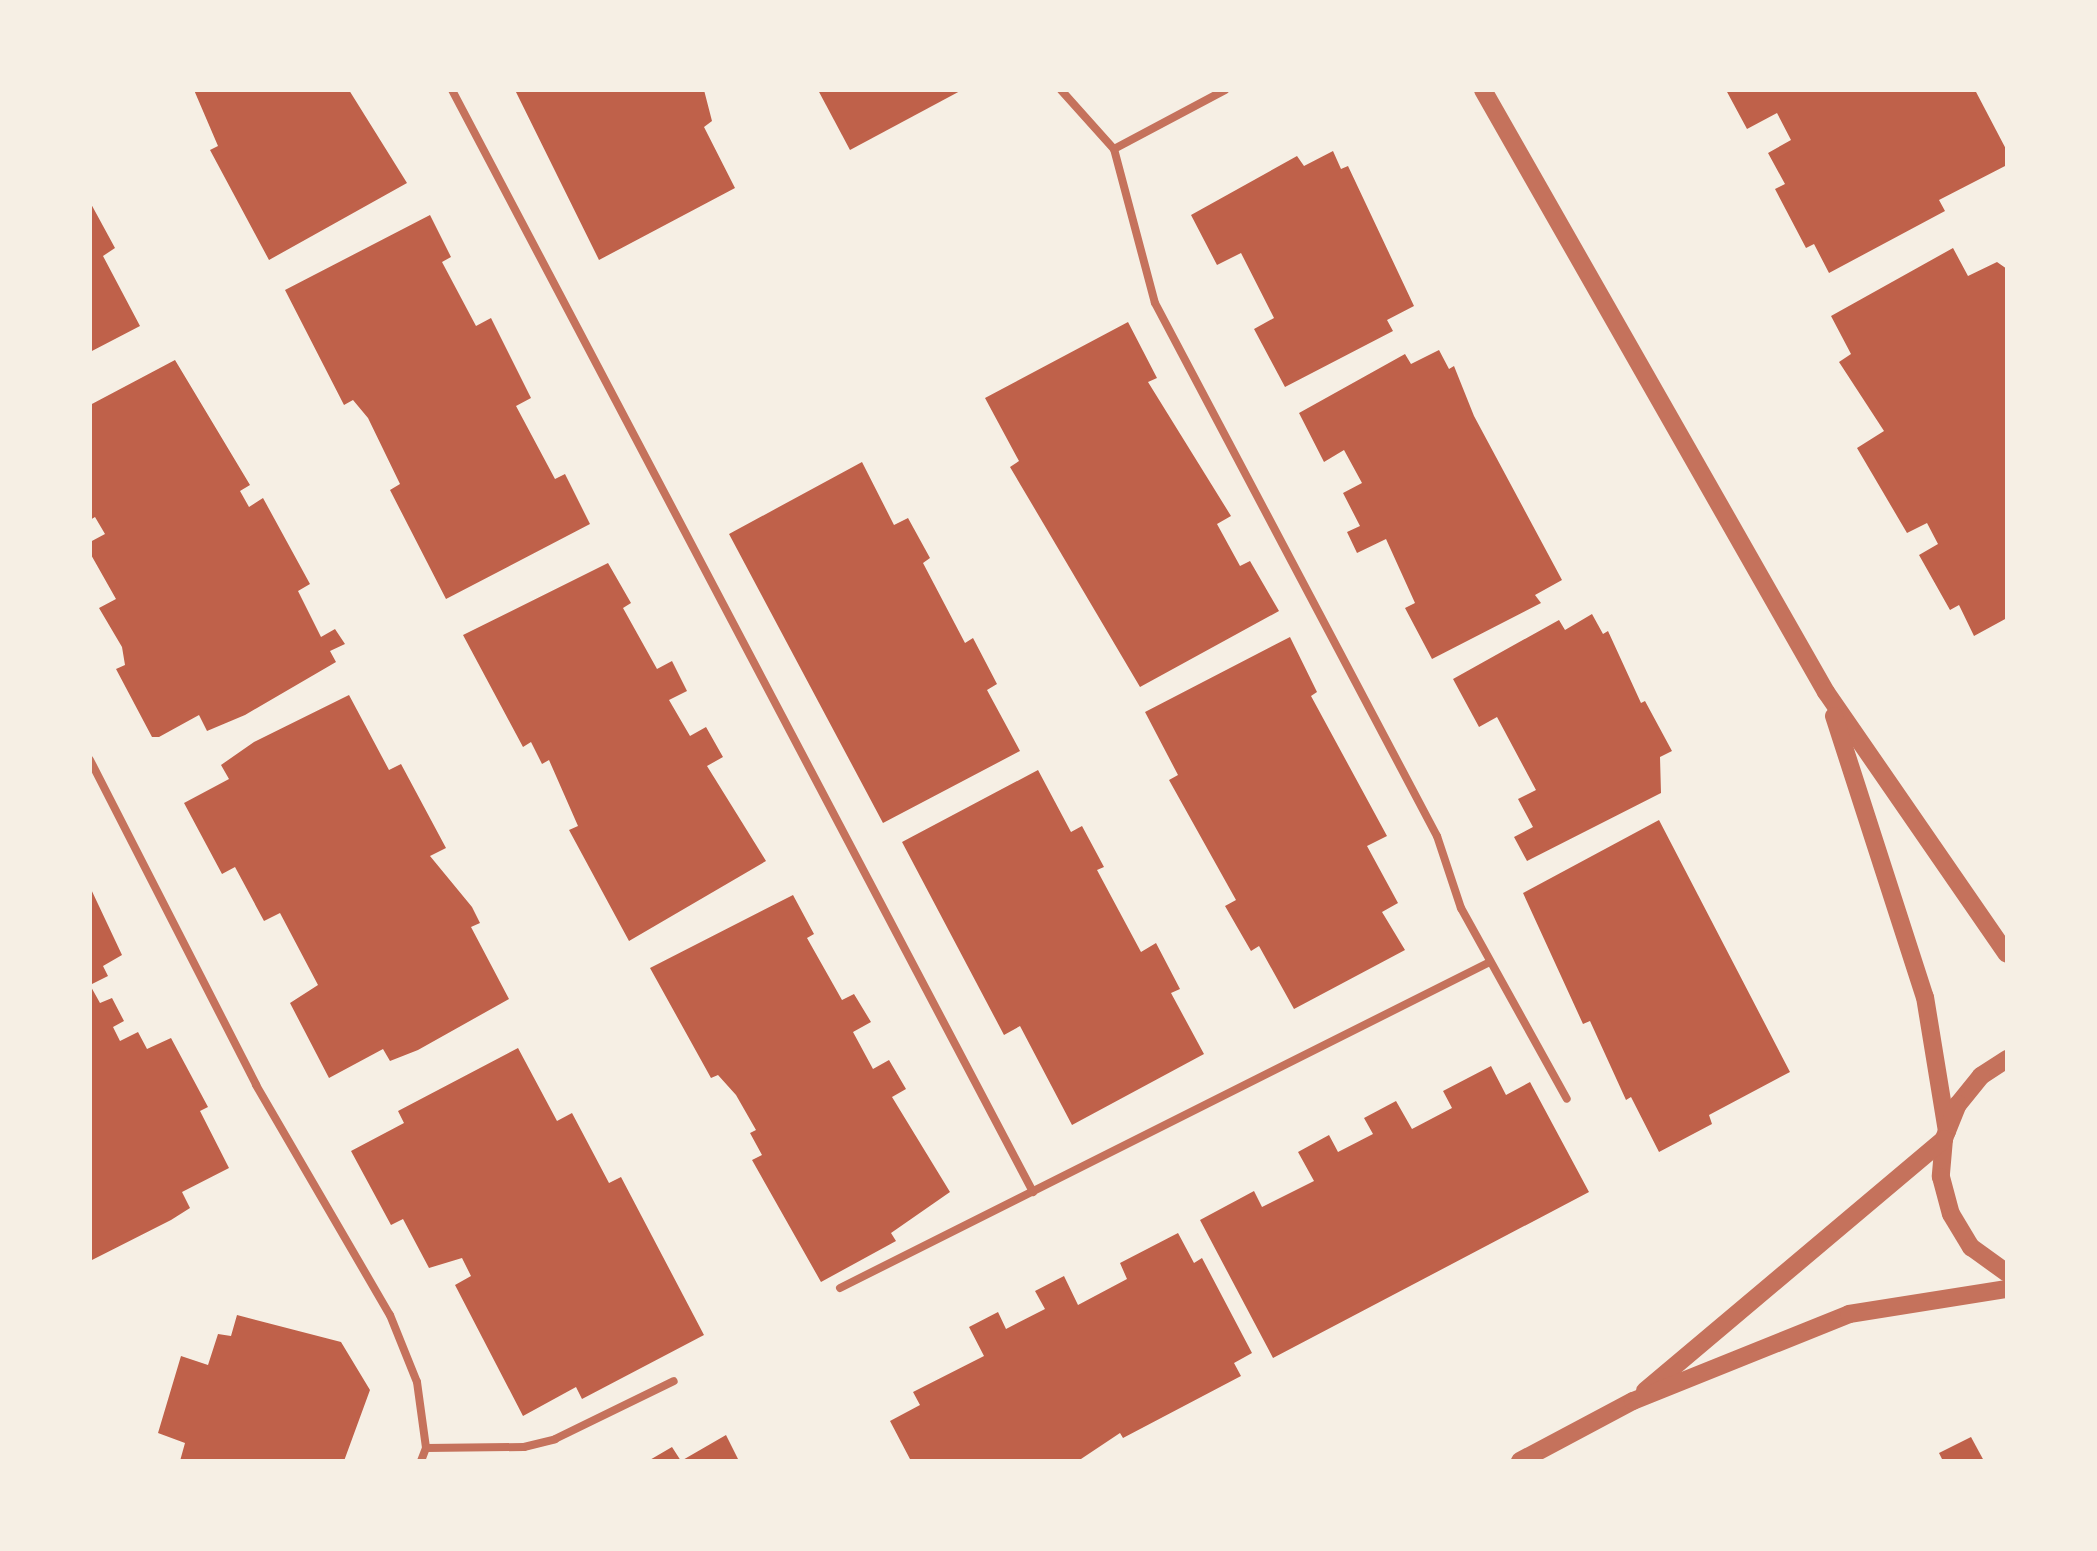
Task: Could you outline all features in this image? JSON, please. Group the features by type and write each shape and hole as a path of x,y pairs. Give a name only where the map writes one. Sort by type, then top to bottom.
{"street":[{"path":"1483,90 1826,692 2007,954"},
{"path":"1826,692 1925,997 1945,1135 1941,1177 1951,1214 1971,1247 2007,1273"},
{"path":"1633,1401 1945,1135 1981,1076 2007,1059"},
{"path":"1520,1461 1633,1401 1849,1314 2007,1289"}],"lane":[{"path":"452,90 1034,1192"},
{"path":"1061,90 1114,148 1155,303 1437,836 1461,908 1566,1099"},
{"path":"1114,148 1225,90"},
{"path":"90,760 256,1085 390,1316 416,1382 426,1448 421,1461"},
{"path":"840,1288 1490,962"},
{"path":"426,1448 524,1447 555,1439 674,1381"}],"building":[{"path":"194,90 349,90 407,183 269,260 210,150 218,146"},
{"path":"515,90 704,90 712,121 704,127 735,188 599,260"},
{"path":"818,90 962,90 850,150"},
{"path":"1726,90 1975,90 2007,151 2007,165 1939,200 1945,211 1829,273 1814,244 1806,248 1775,189 1785,184 1768,153 1791,140 1777,113 1747,129"},
{"path":"1333,151 1341,169 1348,166 1414,306 1387,320 1393,331 1285,387 1254,329 1274,318 1241,253 1217,265 1191,215 1297,156 1304,166"},
{"path":"90,202 115,248 103,256 140,326 90,352"},
{"path":"430,215 451,257 442,262 476,326 491,318 531,398 516,406 555,479 565,474 590,524 446,599 390,490 400,484 368,418 353,400 344,405 285,290"},
{"path":"1953,248 1968,276 1997,262 2007,269 2007,618 1974,636 1959,605 1950,610 1919,555 1938,544 1927,523 1907,533 1857,448 1884,431 1839,362 1851,354 1831,316"},
{"path":"1128,322 1157,378 1148,382 1231,516 1217,524 1240,566 1250,561 1279,611 1140,687 1010,467 1019,461 985,398"},
{"path":"1439,350 1449,369 1454,366 1474,416 1562,580 1535,595 1541,603 1432,659 1405,608 1415,603 1386,539 1357,553 1347,532 1360,526 1343,493 1362,483 1344,450 1324,462 1299,413 1405,354 1411,364"},
{"path":"175,360 250,485 240,491 249,507 263,498 310,584 298,591 321,637 335,629 345,644 330,651 336,662 245,715 207,731 199,715 152,737 116,669 125,665 122,647 99,608 116,599 90,553 90,542 105,534 95,517 90,520 90,405"},
{"path":"862,462 894,525 908,518 930,558 923,563 965,643 973,638 997,684 987,690 1020,751 883,823 729,534"},
{"path":"608,563 631,603 623,608 657,669 672,661 687,691 669,700 690,736 706,727 723,757 707,766 766,861 629,941 569,830 578,826 549,760 542,764 531,742 523,747 463,635"},
{"path":"1592,614 1603,634 1608,631 1641,703 1645,701 1672,751 1660,757 1661,793 1527,861 1514,837 1533,827 1518,799 1536,790 1497,717 1479,727 1453,679 1559,620 1565,630"},
{"path":"1290,637 1317,692 1311,696 1387,836 1367,846 1398,903 1382,912 1405,950 1294,1009 1259,946 1251,951 1225,906 1236,900 1169,780 1178,775 1145,712"},
{"path":"349,695 389,770 401,764 446,848 430,856 472,907 480,923 471,927 509,999 418,1050 390,1061 383,1049 329,1078 290,1003 318,985 280,913 264,921 235,867 222,874 184,803 229,779 221,765 254,742"},
{"path":"1038,770 1071,832 1082,826 1104,867 1097,870 1141,952 1156,943 1180,989 1171,993 1204,1054 1072,1125 1020,1026 1004,1035 902,842"},
{"path":"1659,820 1790,1072 1709,1115 1712,1124 1659,1152 1631,1097 1626,1100 1590,1021 1583,1024 1523,893"},
{"path":"90,887 122,955 103,966 108,976 90,985"},
{"path":"793,895 814,934 807,938 842,1000 854,994 871,1022 853,1032 873,1069 889,1060 906,1089 892,1097 950,1192 891,1233 896,1241 821,1282 752,1160 762,1155 750,1133 756,1130 736,1095 718,1075 711,1078 650,968"},
{"path":"90,985 100,1003 112,998 124,1021 113,1027 120,1041 138,1032 147,1049 171,1038 208,1107 200,1111 229,1168 182,1192 190,1208 90,1261"},
{"path":"518,1048 557,1121 572,1113 609,1183 621,1177 704,1335 582,1399 576,1387 523,1416 455,1285 471,1276 462,1258 429,1268 403,1219 391,1225 351,1151 404,1123 398,1111"},
{"path":"1491,1066 1506,1095 1530,1082 1589,1192 1273,1358 1200,1220 1254,1191 1262,1207 1314,1181 1298,1152 1329,1135 1338,1152 1373,1134 1364,1118 1396,1101 1412,1129 1452,1108 1443,1091"},
{"path":"1178,1233 1194,1263 1202,1258 1252,1353 1234,1363 1241,1376 1123,1438 1120,1433 1078,1461 911,1461 890,1421 920,1405 913,1392 984,1356 969,1327 998,1312 1006,1329 1045,1309 1035,1291 1064,1276 1078,1305 1127,1279 1120,1263"},
{"path":"237,1315 341,1342 370,1390 344,1461 180,1461 185,1443 158,1433 181,1356 208,1365 218,1334 231,1336"},
{"path":"726,1435 739,1461 681,1461"},
{"path":"1971,1437 1984,1461 1943,1461 1939,1453"},
{"path":"672,1447 681,1461 648,1461"}]}
